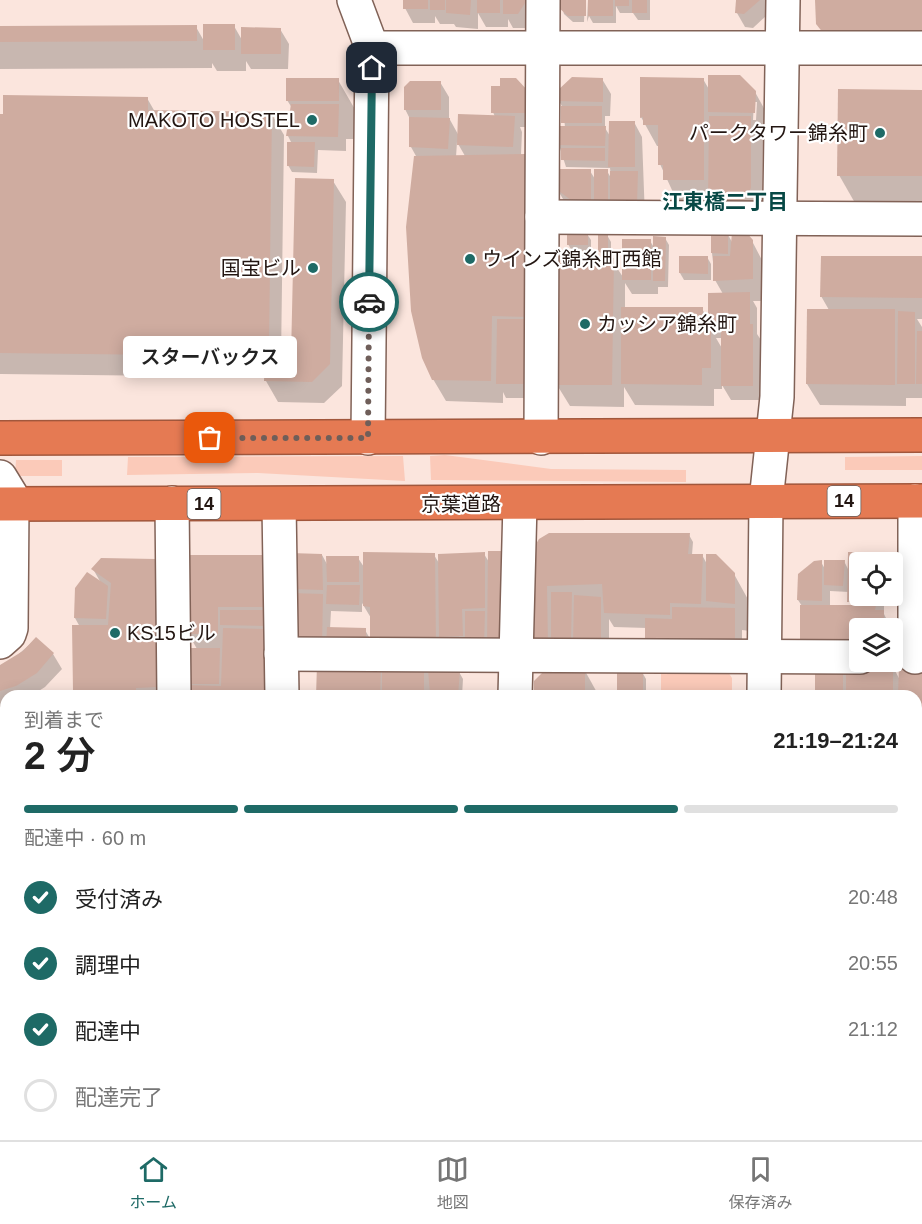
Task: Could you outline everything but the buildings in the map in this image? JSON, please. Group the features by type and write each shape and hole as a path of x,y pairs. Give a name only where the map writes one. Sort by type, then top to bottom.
{"highway":[{"path":"0,438 922,435"},
{"name":"京葉道路","path":"4,495 172,504 918,501"}],"street":[{"path":"354,0 372,48 368,438"},
{"path":"541,438 543,0"},
{"path":"764,690 766,501 778,387 778,220 783,0"},
{"path":"372,48 922,48"},
{"path":"542,217 922,219"},
{"path":"0,642 9,634 11,627 4,495"},
{"path":"910,657 918,501"},
{"path":"515,690 520,503"},
{"path":"172,504 174,690"},
{"path":"279,504 282,690"},
{"path":"281,654 849,657"}],"shaded area":[{"path":"445,455 551,469 686,470 686,482 431,480 430,456"},
{"path":"403,456 405,481 258,473 127,475 128,457"},
{"path":"922,456 922,470 845,470 845,457"},
{"path":"16,460 62,460 62,476 15,476"},
{"path":"724,666 732,678 732,690 661,690 661,667"}],"way so far":[{"path":"210,438 368,438 369,302"}],"place":[{"name":"MAKOTO HOSTEL","path":"312,120"},
{"name":"パークタワー錦糸町","path":"880,133"},
{"name":"ウインズ錦糸町西館","path":"470,259"},
{"name":"国宝ビル","path":"313,268"},
{"name":"カッシア錦糸町","path":"585,324"},
{"name":"スターバックス","path":"210,438"},
{"name":"KS15ビル","path":"115,633"}],"district":[{"name":"江東橋二丁目","path":"725,201"}],"route":[{"path":"369,302 372,68"}]}
